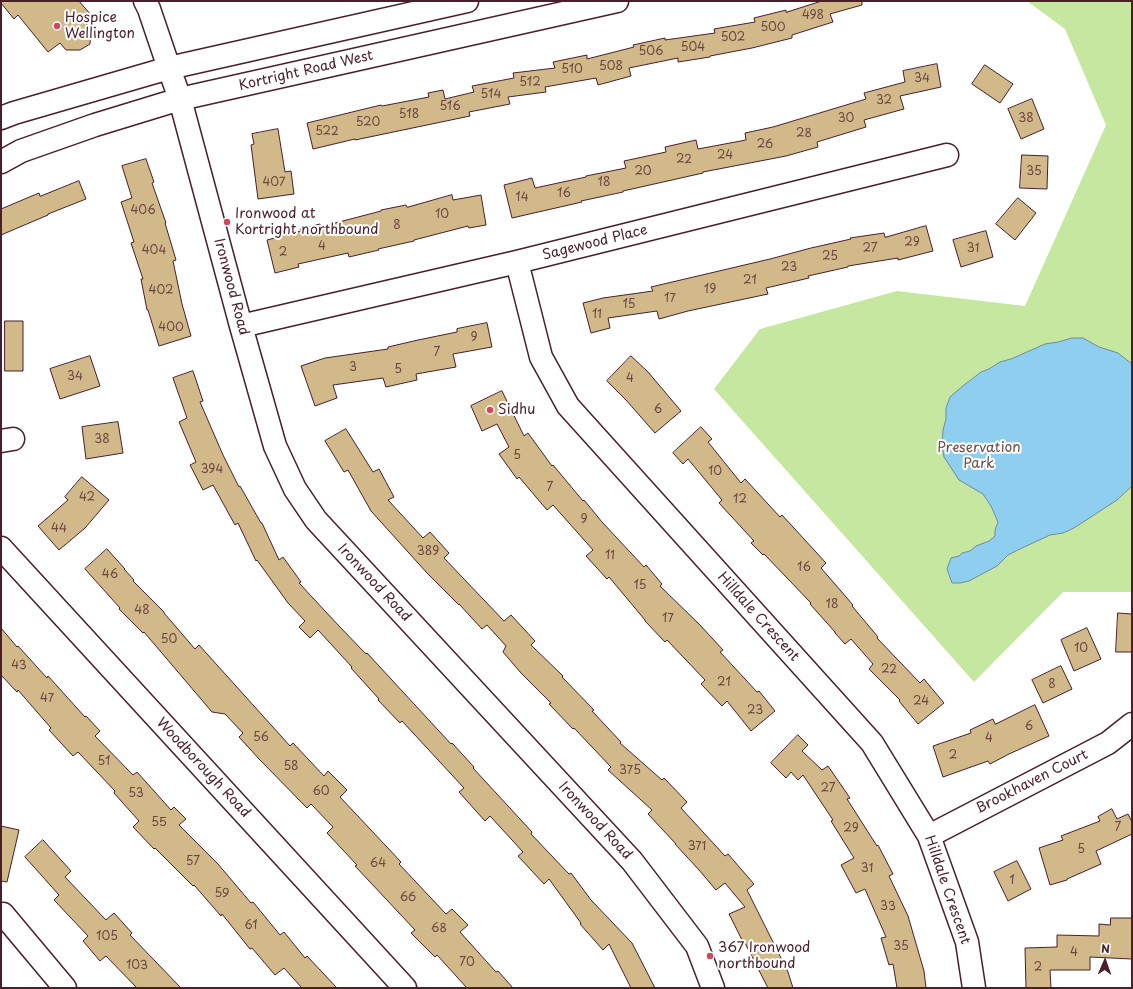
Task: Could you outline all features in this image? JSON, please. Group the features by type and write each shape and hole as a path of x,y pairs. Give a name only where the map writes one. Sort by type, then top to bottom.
{"street":[{"name":"Ironwood Road","path":"145,1 150,9 180,99 275,446 295,488 316,520 632,861 697,946 713,988"},
{"path":"1,118 169,68 467,1"},
{"name":"Kortright Road West","path":"1,162 21,152 95,125 180,99 617,1"},
{"name":"Sagewood Place","path":"241,326 517,262 947,155"},
{"name":"Hilldale Crescent","path":"517,262 541,357 568,406 872,743 929,836 967,942 974,988"},
{"name":"Woodborough Road","path":"1,548 405,988"},
{"name":"Brookhaven Court","path":"929,836 1108,743 1132,724"},
{"path":"1,914 66,988"}],"green space":[{"name":"Preservation Park","path":"1027,1 1132,1 1132,592 1063,592 974,682 714,389 760,329 897,291 1025,306 1106,125 1065,29"}],"water":[{"path":"1072,338 1083,338 1099,347 1118,353 1132,364 1132,486 1117,500 1074,528 1063,533 1050,535 1008,555 997,566 969,581 952,583 947,569 951,558 959,556 962,553 970,551 976,546 989,541 995,536 995,530 998,522 991,506 983,494 959,480 944,457 942,446 943,430 946,419 946,408 950,397 981,372 1000,362 1011,359 1045,344"}],"building":[{"name":"Hospice Wellington","path":"1,1 79,1 92,16 85,22 91,30 90,44 80,50 66,50 60,43 48,52 18,15 14,19"},
{"path":"822,1 862,1 862,5 830,14 833,22 792,35 792,38 710,57 678,62 678,58 629,68 631,76 598,85 596,78 545,87 546,92 508,97 510,104 469,112 470,116 313,149 307,123 381,105 429,97 428,93 443,90 445,99 474,92 472,86 514,78 513,73 555,68 553,62 587,55 587,59 634,47 633,45 665,38 665,40 715,33 714,29 755,22 754,18 786,10 786,12"},
{"path":"937,64 941,87 900,96 904,109 864,120 866,127 817,142 818,147 786,156 703,172 512,218 504,185 532,178 535,188 626,168 624,161 666,152 665,147 696,140 698,149 746,140 745,133 773,127 866,99 864,93 905,82 903,71"},
{"path":"985,65 1013,84 1000,103 972,84"},
{"path":"1032,99 1044,129 1021,139 1008,109"},
{"path":"278,129 285,172 291,171 294,194 258,199 251,145 254,144 252,134"},
{"path":"1022,155 1048,156 1047,189 1020,188"},
{"path":"146,159 176,260 173,261 182,304 191,336 159,346 147,310 141,279 143,279 131,243 134,242 121,202 132,198 122,166"},
{"path":"79,181 86,199 1,235 1,209 39,193 40,196"},
{"path":"452,195 453,200 481,195 486,225 469,228 468,226 349,257 348,253 298,264 299,267 275,273 267,240 301,231 300,229 320,224 320,227 381,210 406,205 407,207"},
{"path":"1018,198 1036,213 1015,240 996,224"},
{"path":"926,226 933,251 898,260 898,258 848,266 808,276 809,278 766,288 768,294 688,311 659,319 657,311 608,318 610,328 591,333 583,303 603,298 653,291 651,287 851,239 850,238 884,233 885,237"},
{"path":"986,231 993,257 961,267 953,240"},
{"path":"5,321 23,321 23,371 5,371"},
{"path":"487,323 492,347 453,354 456,367 416,374 417,380 386,387 383,378 333,385 337,398 315,406 301,366 325,358 388,349 388,347 457,332 457,329"},
{"path":"90,356 100,386 60,399 50,369"},
{"path":"631,356 648,372 681,411 655,433 607,381"},
{"path":"193,371 203,401 200,402 223,455 239,487 240,486 262,523 279,560 283,557 301,582 299,583 366,654 367,653 451,744 452,743 532,832 531,834 569,874 571,873 591,900 632,943 655,988 631,988 609,944 603,950 580,924 581,923 549,879 544,884 518,856 523,852 490,816 485,821 459,792 464,788 402,721 400,723 378,700 379,699 351,668 352,667 318,630 310,638 299,627 305,621 288,603 257,560 256,561 238,523 235,525 213,485 203,490 190,465 196,462 179,422 187,418 173,378"},
{"path":"502,391 524,436 528,433 552,466 553,465 583,501 584,500 602,522 644,567 646,565 662,584 660,586 723,650 720,652 757,692 759,691 775,711 751,731 727,701 722,706 701,684 705,680 667,640 665,642 645,621 609,577 607,579 586,556 593,550 553,505 547,510 519,477 517,479 499,454 509,447 497,424 482,431 471,406"},
{"path":"118,422 123,453 86,459 82,427"},
{"path":"701,427 712,439 708,442 741,483 745,479 780,517 782,515 826,563 821,568 853,605 852,606 878,637 877,638 920,683 924,679 944,703 918,724 899,701 900,700 869,669 873,664 851,639 845,644 810,604 811,603 764,554 763,555 751,543 754,541 719,503 722,500 688,459 683,464 673,453"},
{"path":"346,429 373,472 379,469 394,497 388,500 423,538 430,532 449,553 444,558 504,621 511,615 535,641 531,645 563,676 562,677 594,710 592,711 621,742 620,743 662,780 664,778 687,802 681,808 725,856 728,854 754,884 747,890 788,972 793,988 768,988 729,914 745,907 725,883 716,890 648,814 652,810 608,770 611,767 549,704 551,703 521,673 503,652 506,646 487,625 482,629 427,573 371,511 348,470 344,472 325,441"},
{"path":"82,477 109,500 85,528 59,550 38,526 68,500 65,497"},
{"path":"107,549 134,580 133,581 164,612 195,649 199,645 290,746 293,743 324,776 328,771 347,790 340,797 401,862 399,864 446,914 452,909 468,925 460,932 496,972 498,971 513,988 467,988 437,955 435,957 411,933 415,930 355,866 357,865 327,833 333,827 311,804 307,808 260,760 239,737 243,733 225,714 212,712 144,632 143,633 119,609 120,608 85,569"},
{"path":"1118,613 1132,614 1132,652 1116,652"},
{"path":"1,628 17,647 18,646 47,678 48,676 85,717 86,716 100,731 95,736 133,775 137,772 171,810 174,807 186,819 179,825 218,864 251,903 253,902 280,935 284,932 305,958 307,956 337,988 302,988 284,968 275,975 252,948 250,949 222,914 221,916 194,885 193,886 155,848 154,849 133,827 139,821 114,793 115,791 78,752 73,756 49,730 51,728 18,690 17,692 1,675"},
{"path":"1087,628 1101,659 1074,671 1061,640"},
{"path":"1061,666 1072,689 1043,703 1032,680"},
{"path":"1035,705 1049,736 990,764 988,761 943,777 933,746 971,733 970,730 993,719 995,724"},
{"path":"798,735 808,745 802,751 822,770 828,766 850,798 847,799 877,846 878,845 893,874 889,876 908,916 924,971 926,988 897,988 893,964 889,965 881,938 886,937 865,889 856,893 841,865 854,858 831,821 833,820 803,775 798,780 791,772 786,778 771,763"},
{"path":"1112,809 1117,819 1128,814 1132,822 1132,834 1096,851 1101,864 1067,880 1050,885 1039,848 1063,840 1061,836 1100,821 1098,817"},
{"path":"1,826 19,830 7,882 1,881"},
{"path":"43,840 71,871 65,877 106,920 114,913 132,933 130,935 181,988 137,988 106,956 100,961 83,941 88,936 54,900 59,895 25,857"},
{"path":"1017,861 1031,889 1008,901 994,872"},
{"path":"1111,918 1132,918 1132,959 1090,957 1090,970 1050,970 1051,988 1026,988 1025,948 1057,947 1057,935 1099,936 1099,924 1110,925"}],"place":[{"name":"Hospice Wellington","path":"57,26"},
{"name":"Ironwood at Kortright northbound","path":"227,222"},
{"name":"Sidhu","path":"490,410"},
{"name":"367 Ironwood northbound","path":"710,956"}]}
